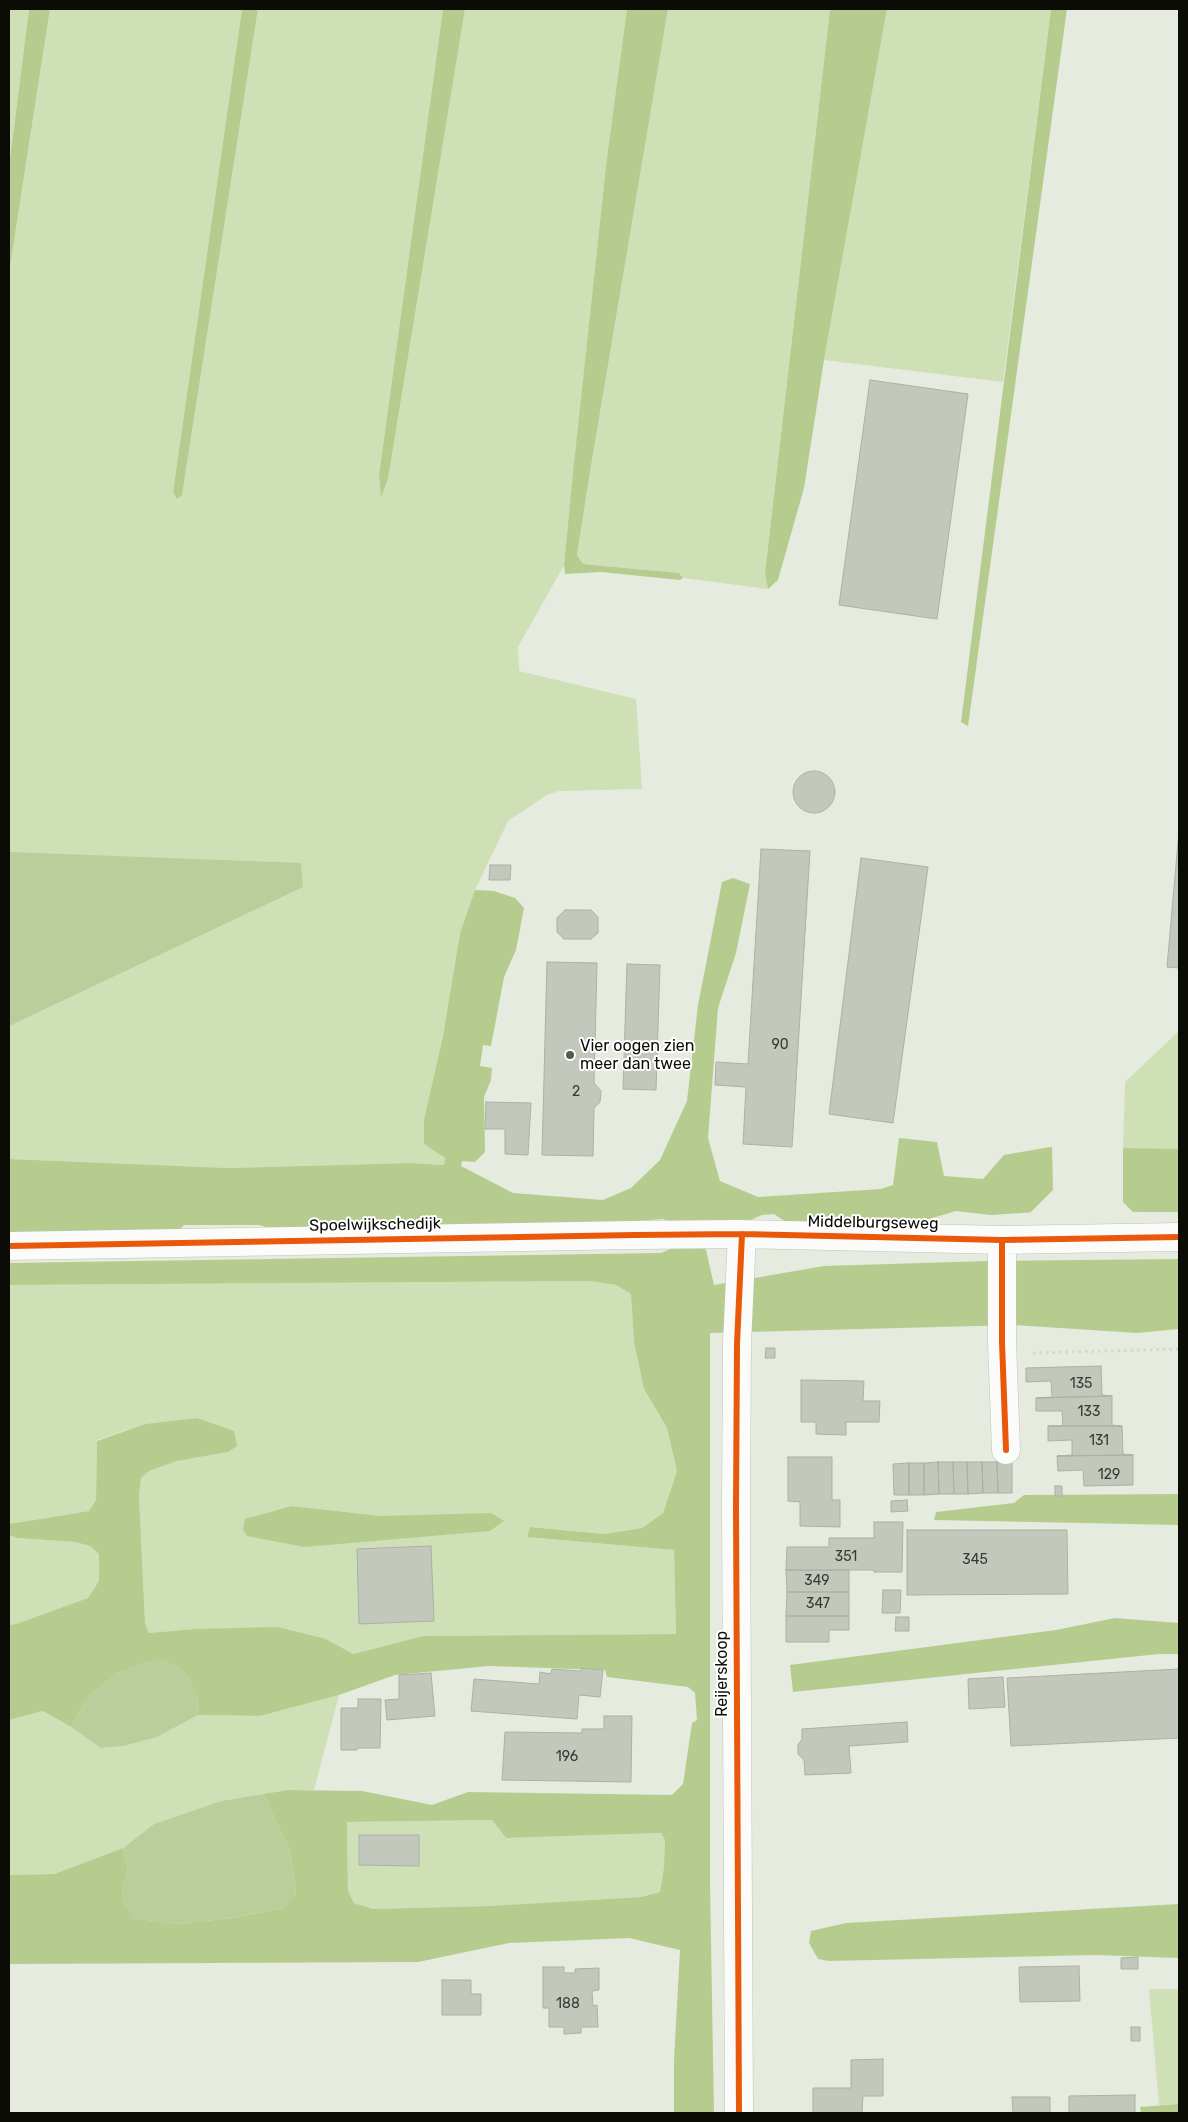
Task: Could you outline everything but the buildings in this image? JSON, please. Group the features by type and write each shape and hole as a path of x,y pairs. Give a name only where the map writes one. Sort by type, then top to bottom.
{"street":[{"name":"Spoelwijkschedijk","path":"9,1246 742,1234"},
{"name":"Middelburgseweg","path":"742,1234 1002,1249 1179,1236"},
{"name":"Reijerskoop","path":"739,2113 736,1507 737,1344 742,1234"},
{"path":"1002,1249 1002,1348 1006,1450"}],"path":[{"path":"1002,1348 1179,1349"}],"shaded area":[{"path":"9,9 29,9 9,167"},
{"path":"29,9 50,9 9,273 9,167"},
{"path":"50,9 242,9 173,492 182,495 258,9 443,9 379,475 381,496 388,479 465,9 627,9 607,157 564,565 518,647 519,671 636,699 642,789 559,791 547,795 508,821 475,890 460,933 443,1036 424,1119 424,1144 445,1158 444,1165 410,1163 229,1168 9,1159 9,273"},
{"path":"242,9 258,9 182,495 177,499 173,492"},
{"path":"443,9 465,9 388,479 381,497 379,475"},
{"path":"627,9 668,9 577,555 583,564 679,573 683,578 680,580 601,572 565,574 564,565 607,157"},
{"path":"668,9 830,9 765,573 768,589 683,578 679,573 583,564 577,555"},
{"path":"830,9 887,9 824,360 804,488 778,580 768,589 765,573"},
{"path":"887,9 1051,9 1003,382 824,360"},
{"path":"1051,9 1067,9 968,726 961,722"},
{"path":"9,852 301,863 303,887 9,1026"},
{"path":"733,878 750,884 736,953 718,1008 708,1138 720,1181 758,1197 881,1189 893,1185 899,1138 937,1142 944,1176 983,1179 1004,1155 1050,1147 1179,1149 1179,1212 1081,1209 991,1215 956,1211 929,1219 786,1222 774,1214 762,1215 746,1222 711,1220 679,1225 663,1219 581,1225 284,1232 259,1225 184,1225 177,1232 9,1233 9,1159 229,1168 410,1163 444,1165 445,1158 424,1144 424,1119 443,1036 460,933 475,890 494,891 515,898 524,908 516,950 504,977 491,1046 483,1045 480,1066 492,1068 491,1080 484,1097 485,1152 475,1162 462,1161 461,1166 513,1193 603,1200 631,1188 660,1160 687,1101 698,1005 722,882"},
{"path":"1179,1031 1179,1149 1123,1150 1125,1082"},
{"path":"682,1244 698,1244 706,1250 714,1285 824,1266 987,1261 1179,1259 1179,1329 1137,1333 1014,1325 710,1333 710,1884 714,2113 674,2113 674,2060 680,1950 629,1938 509,1943 418,1962 9,1964 9,1875 54,1874 123,1848 128,1872 122,1887 125,1904 132,1918 177,1924 232,1918 282,1908 296,1893 290,1851 263,1794 288,1790 362,1791 432,1805 468,1792 672,1795 683,1784 692,1723 697,1720 695,1693 688,1687 607,1677 605,1670 489,1666 395,1675 339,1695 260,1716 198,1715 197,1694 183,1671 164,1661 143,1663 118,1673 89,1696 71,1727 43,1711 9,1720 9,1625 88,1598 99,1581 99,1554 90,1546 75,1542 17,1538 9,1535 9,1524 89,1511 96,1500 97,1441 145,1424 197,1418 234,1431 237,1446 228,1452 177,1461 149,1471 141,1478 139,1496 145,1623 149,1633 194,1629 278,1627 326,1639 353,1654 423,1636 676,1634 674,1550 527,1537 530,1527 604,1534 642,1528 663,1513 677,1471 667,1428 644,1389 634,1342 631,1294 616,1285 590,1281 9,1285 9,1263 661,1253","holes":["492,1820 506,1838 661,1833 665,1840 664,1867 660,1892 641,1897 489,1906 373,1909 354,1903 348,1891 347,1822"]},
{"path":"590,1281 616,1285 631,1294 634,1342 644,1389 667,1428 677,1471 663,1513 642,1528 604,1534 531,1527 527,1537 674,1550 676,1634 423,1636 352,1654 326,1639 194,1629 149,1633 145,1623 139,1496 141,1478 149,1471 177,1461 228,1452 234,1432 197,1418 145,1424 97,1440 96,1500 89,1511 9,1524 9,1285","holes":["292,1506 382,1516 247,1536"]},
{"path":"1179,1494 1179,1525 934,1520 936,1512 1014,1503 1024,1495"},
{"path":"292,1506 382,1516 491,1513 504,1521 490,1531 304,1547 247,1536 243,1530 245,1519"},
{"path":"9,1535 17,1538 75,1542 90,1546 99,1554 99,1581 88,1598 9,1625"},
{"path":"1115,1618 1179,1623 1179,1654 1159,1654 793,1692 790,1665 1056,1630"},
{"path":"164,1661 183,1671 197,1694 198,1715 157,1737 124,1746 101,1748 71,1727 89,1696 118,1673 143,1663"},
{"path":"339,1695 314,1790 288,1790 221,1801 154,1824 123,1848 54,1874 9,1875 9,1720 43,1711 71,1727 101,1748 124,1746 157,1737 198,1715 260,1716"},
{"path":"263,1794 290,1851 296,1893 282,1908 232,1918 177,1924 131,1918 125,1904 122,1887 128,1872 123,1848 154,1824 221,1801"},
{"path":"492,1820 506,1838 662,1833 665,1840 664,1867 660,1892 641,1897 489,1906 373,1909 354,1903 348,1891 347,1822"},
{"path":"1179,1904 1179,1958 1096,1955 829,1961 818,1959 809,1943 811,1931 846,1923"},
{"path":"1149,1989 1179,1989 1179,2104 1159,2105"},
{"path":"1179,2104 1179,2113 1141,2113 1140,2107"}],"pier":[{"path":"1052,1145 1123,1147 1123,1202 1136,1215 1081,1212 1028,1215 1053,1190"}],"cycle path":[{"path":"9,1246 742,1234 1002,1240 1179,1237"},
{"path":"739,2113 736,1507 737,1344 742,1234"},
{"path":"1002,1240 1002,1342 1006,1450"}],"place":[{"name":"Vier oogen zien meer dan twee","path":"570,1055"}]}
